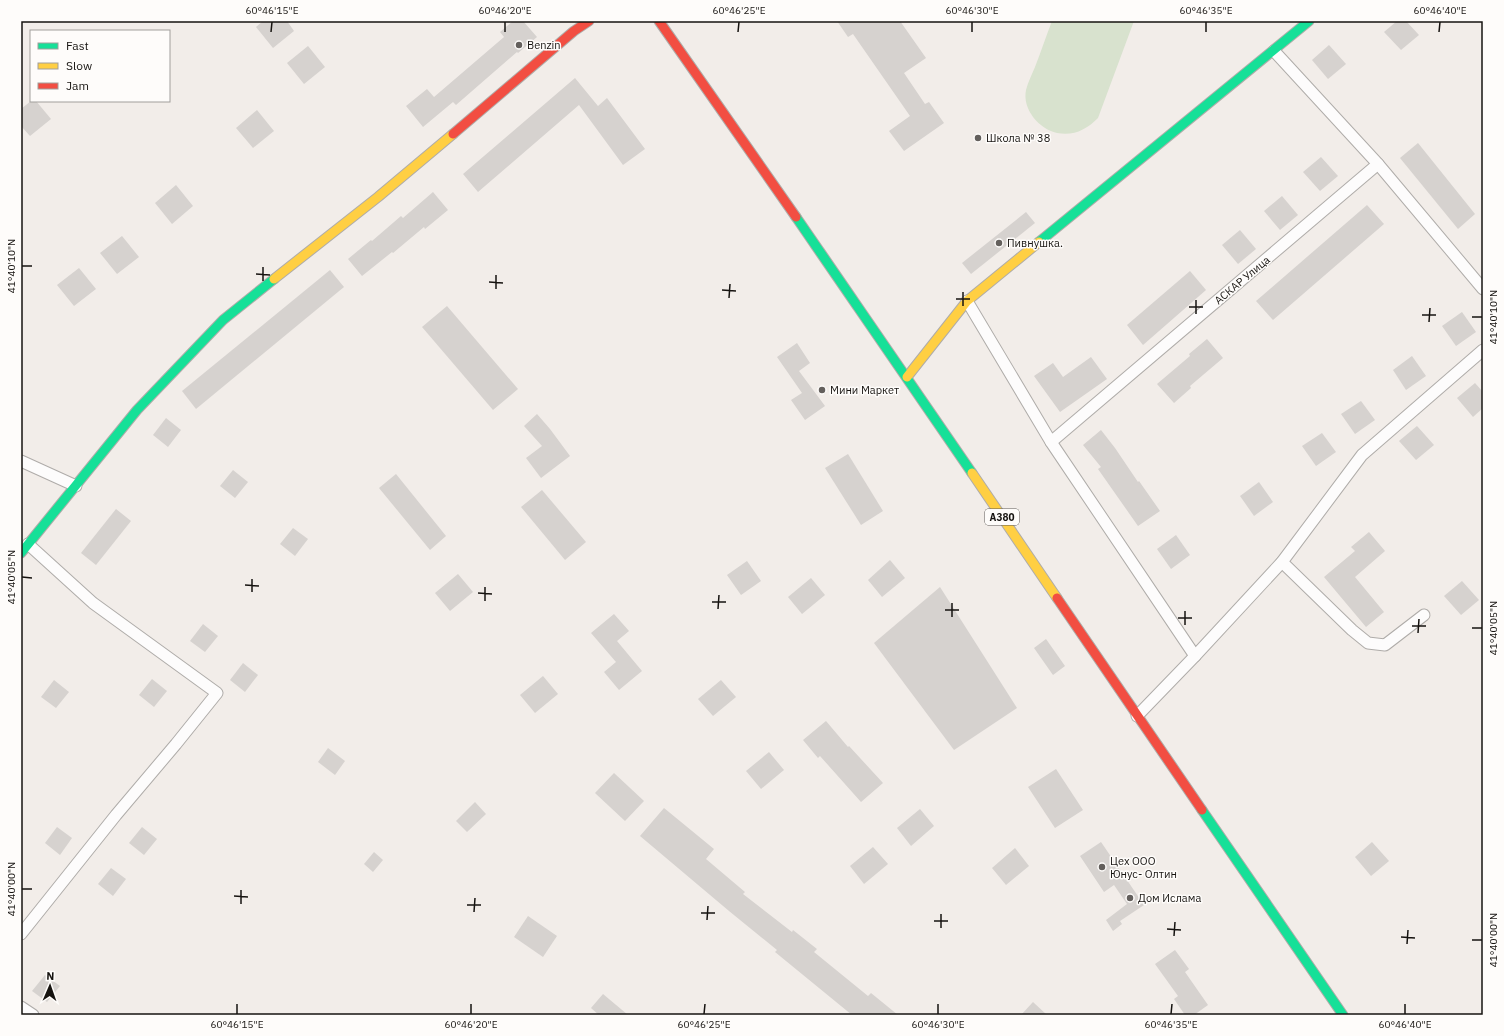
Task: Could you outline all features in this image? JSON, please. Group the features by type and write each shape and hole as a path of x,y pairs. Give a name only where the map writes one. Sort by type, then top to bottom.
{"main road":[{"path":"24,549 136,410 223,320 378,197 574,31 589,21"},
{"name":"A380","path":"659,21 907,377 1137,716 1344,1015"},
{"path":"907,377 967,301 1274,51 1302,23"}],"street":[{"path":"1274,51 1378,164 1483,289"},
{"name":"АСКАР Улица","path":"1051,442 1378,164"},
{"path":"967,301 1051,442 1195,656"},
{"path":"1137,716 1282,562 1362,455 1483,350"},
{"path":"21,461 76,486"},
{"path":"21,934 116,815 218,693 94,603 24,549"},
{"path":"1282,562 1352,630 1368,643 1386,645 1424,615"},
{"path":"21,1007 33,1015"}],"green space":[{"path":"1052,21 1134,21 1098,118 1084,129 1069,134 1050,131 1038,123 1029,111 1025,97 1027,87"}],"building":[{"path":"263,21 287,21 294,31 273,48 256,27"},
{"path":"513,21 523,21 537,37 518,53 517,52 456,105 453,102 423,127 406,106 427,89 434,97 504,37 500,32"},
{"path":"837,21 900,21 926,58 904,73 925,104 929,102 944,123 904,151 889,131 910,116 853,34 848,37"},
{"path":"1397,21 1406,21 1419,35 1401,50 1384,32"},
{"path":"1329,45 1346,64 1328,79 1312,60"},
{"path":"308,46 325,67 304,84 287,63"},
{"path":"575,78 598,106 607,98 645,149 623,165 579,105 478,192 463,174"},
{"path":"30,102 37,102 51,119 30,136 21,126 21,109"},
{"path":"257,110 274,131 253,148 236,128"},
{"path":"1418,143 1475,214 1458,229 1400,158"},
{"path":"1321,157 1338,176 1320,191 1303,172"},
{"path":"176,185 193,206 172,224 155,203"},
{"path":"433,192 448,210 362,276 348,259 401,216 403,218"},
{"path":"1282,196 1298,215 1280,230 1264,211"},
{"path":"1367,205 1384,224 1273,320 1256,301"},
{"name":"Пивнушка.","path":"1026,212 1035,223 971,274 962,263"},
{"path":"1240,230 1256,249 1238,264 1222,245"},
{"path":"122,236 139,257 117,274 100,253"},
{"path":"79,268 96,289 74,306 57,285"},
{"path":"330,270 344,287 196,409 182,391"},
{"path":"1190,271 1206,290 1143,345 1127,325"},
{"path":"447,306 518,389 493,410 422,327"},
{"path":"1462,312 1476,332 1456,346 1442,326"},
{"path":"1207,339 1223,358 1190,386 1191,388 1174,403 1157,384 1190,356 1189,354"},
{"path":"797,343 810,363 799,371 825,406 805,420 791,400 802,393 777,357"},
{"path":"1412,356 1426,376 1406,390 1393,370"},
{"path":"1091,357 1107,379 1060,412 1034,376 1053,363 1063,377"},
{"path":"1475,383 1483,392 1483,408 1473,417 1457,398"},
{"path":"1361,401 1375,420 1355,434 1341,414"},
{"path":"537,414 570,456 541,478 526,458 542,446 524,426"},
{"path":"166,418 181,430 168,447 153,435"},
{"path":"1417,426 1434,445 1416,460 1399,441"},
{"path":"1101,430 1160,511 1138,526 1098,469 1101,467 1083,445"},
{"path":"1322,433 1336,452 1316,466 1302,446"},
{"path":"848,454 883,511 861,525 825,468"},
{"path":"233,470 248,482 235,498 220,486"},
{"path":"396,474 446,536 430,550 379,488"},
{"path":"1259,482 1273,502 1254,516 1240,496"},
{"path":"542,490 586,542 565,560 521,507"},
{"path":"116,509 131,521 96,565 81,553"},
{"path":"293,528 308,539 295,556 280,544"},
{"path":"1369,532 1385,551 1355,577 1384,612 1366,627 1324,577 1355,551 1351,547"},
{"path":"1176,535 1190,555 1171,569 1157,549"},
{"path":"890,560 905,578 882,597 868,580"},
{"path":"747,561 761,581 741,595 727,575"},
{"path":"458,574 473,592 450,611 435,593"},
{"path":"811,578 825,595 802,614 788,597"},
{"path":"1462,581 1479,600 1461,615 1444,596"},
{"path":"940,587 1017,708 954,750 874,643"},
{"path":"614,614 629,631 617,641 642,671 619,690 604,672 616,662 591,633"},
{"path":"203,624 218,636 205,652 190,641"},
{"path":"1046,639 1065,666 1053,675 1034,648"},
{"path":"243,663 258,675 245,692 230,680"},
{"path":"543,676 558,694 535,713 520,695"},
{"path":"152,679 167,691 154,707 139,695"},
{"path":"54,680 69,692 56,708 41,697"},
{"path":"721,680 736,697 713,716 698,699"},
{"path":"826,721 848,747 849,746 883,783 861,802 820,756 818,758 803,740"},
{"path":"328,748 345,761 335,775 318,762"},
{"path":"769,752 784,770 761,789 746,771"},
{"path":"1056,769 1083,810 1055,828 1028,787"},
{"path":"614,773 644,801 625,821 595,793"},
{"path":"475,802 486,814 467,832 456,821"},
{"path":"664,808 714,849 706,859 745,892 743,894 792,932 793,930 817,949 814,952 868,996 871,993 898,1015 852,1015 775,952 777,950 640,836"},
{"path":"920,809 934,826 911,846 897,828"},
{"path":"57,827 72,838 60,855 45,843"},
{"path":"142,827 157,839 144,855 129,843"},
{"path":"1101,842 1144,905 1120,921 1122,924 1113,931 1106,920 1127,904 1114,885 1104,892 1080,856"},
{"path":"1372,842 1389,861 1371,876 1355,857"},
{"path":"873,847 888,864 864,884 850,866"},
{"path":"1015,848 1029,866 1006,885 992,868"},
{"path":"374,852 383,860 373,872 364,864"},
{"path":"111,868 126,879 113,896 98,884"},
{"path":"528,916 557,936 543,957 514,937"},
{"path":"1175,950 1189,969 1185,972 1208,1005 1194,1015 1185,1015 1174,999 1178,996 1155,964"},
{"path":"45,975 60,986 47,1002 32,991"},
{"path":"603,994 628,1015 599,1015 591,1008"},
{"path":"1033,1002 1047,1015 1021,1015"}],"traffic: fast":[{"path":"1039,242 1309,21"},
{"path":"796,217 972,473"},
{"path":"21,553 137,410 223,320 274,279"},
{"path":"1202,810 1343,1015"}],"traffic: slow":[{"path":"274,279 378,197 453,134"},
{"path":"907,377 967,301 1039,242"},
{"path":"972,473 1057,598"}],"traffic: jam":[{"path":"453,134 574,31 589,21"},
{"path":"659,21 796,217"},
{"path":"1057,598 1202,810"}],"place":[{"name":"Benzin","path":"519,45"},
{"name":"Школа № 38","path":"978,138"},
{"name":"Пивнушка.","path":"999,243"},
{"name":"Мини Маркет","path":"822,390"},
{"name":"Цех ООО Юнус- Олтин","path":"1102,867"},
{"name":"Дом Ислама","path":"1130,898"}]}
